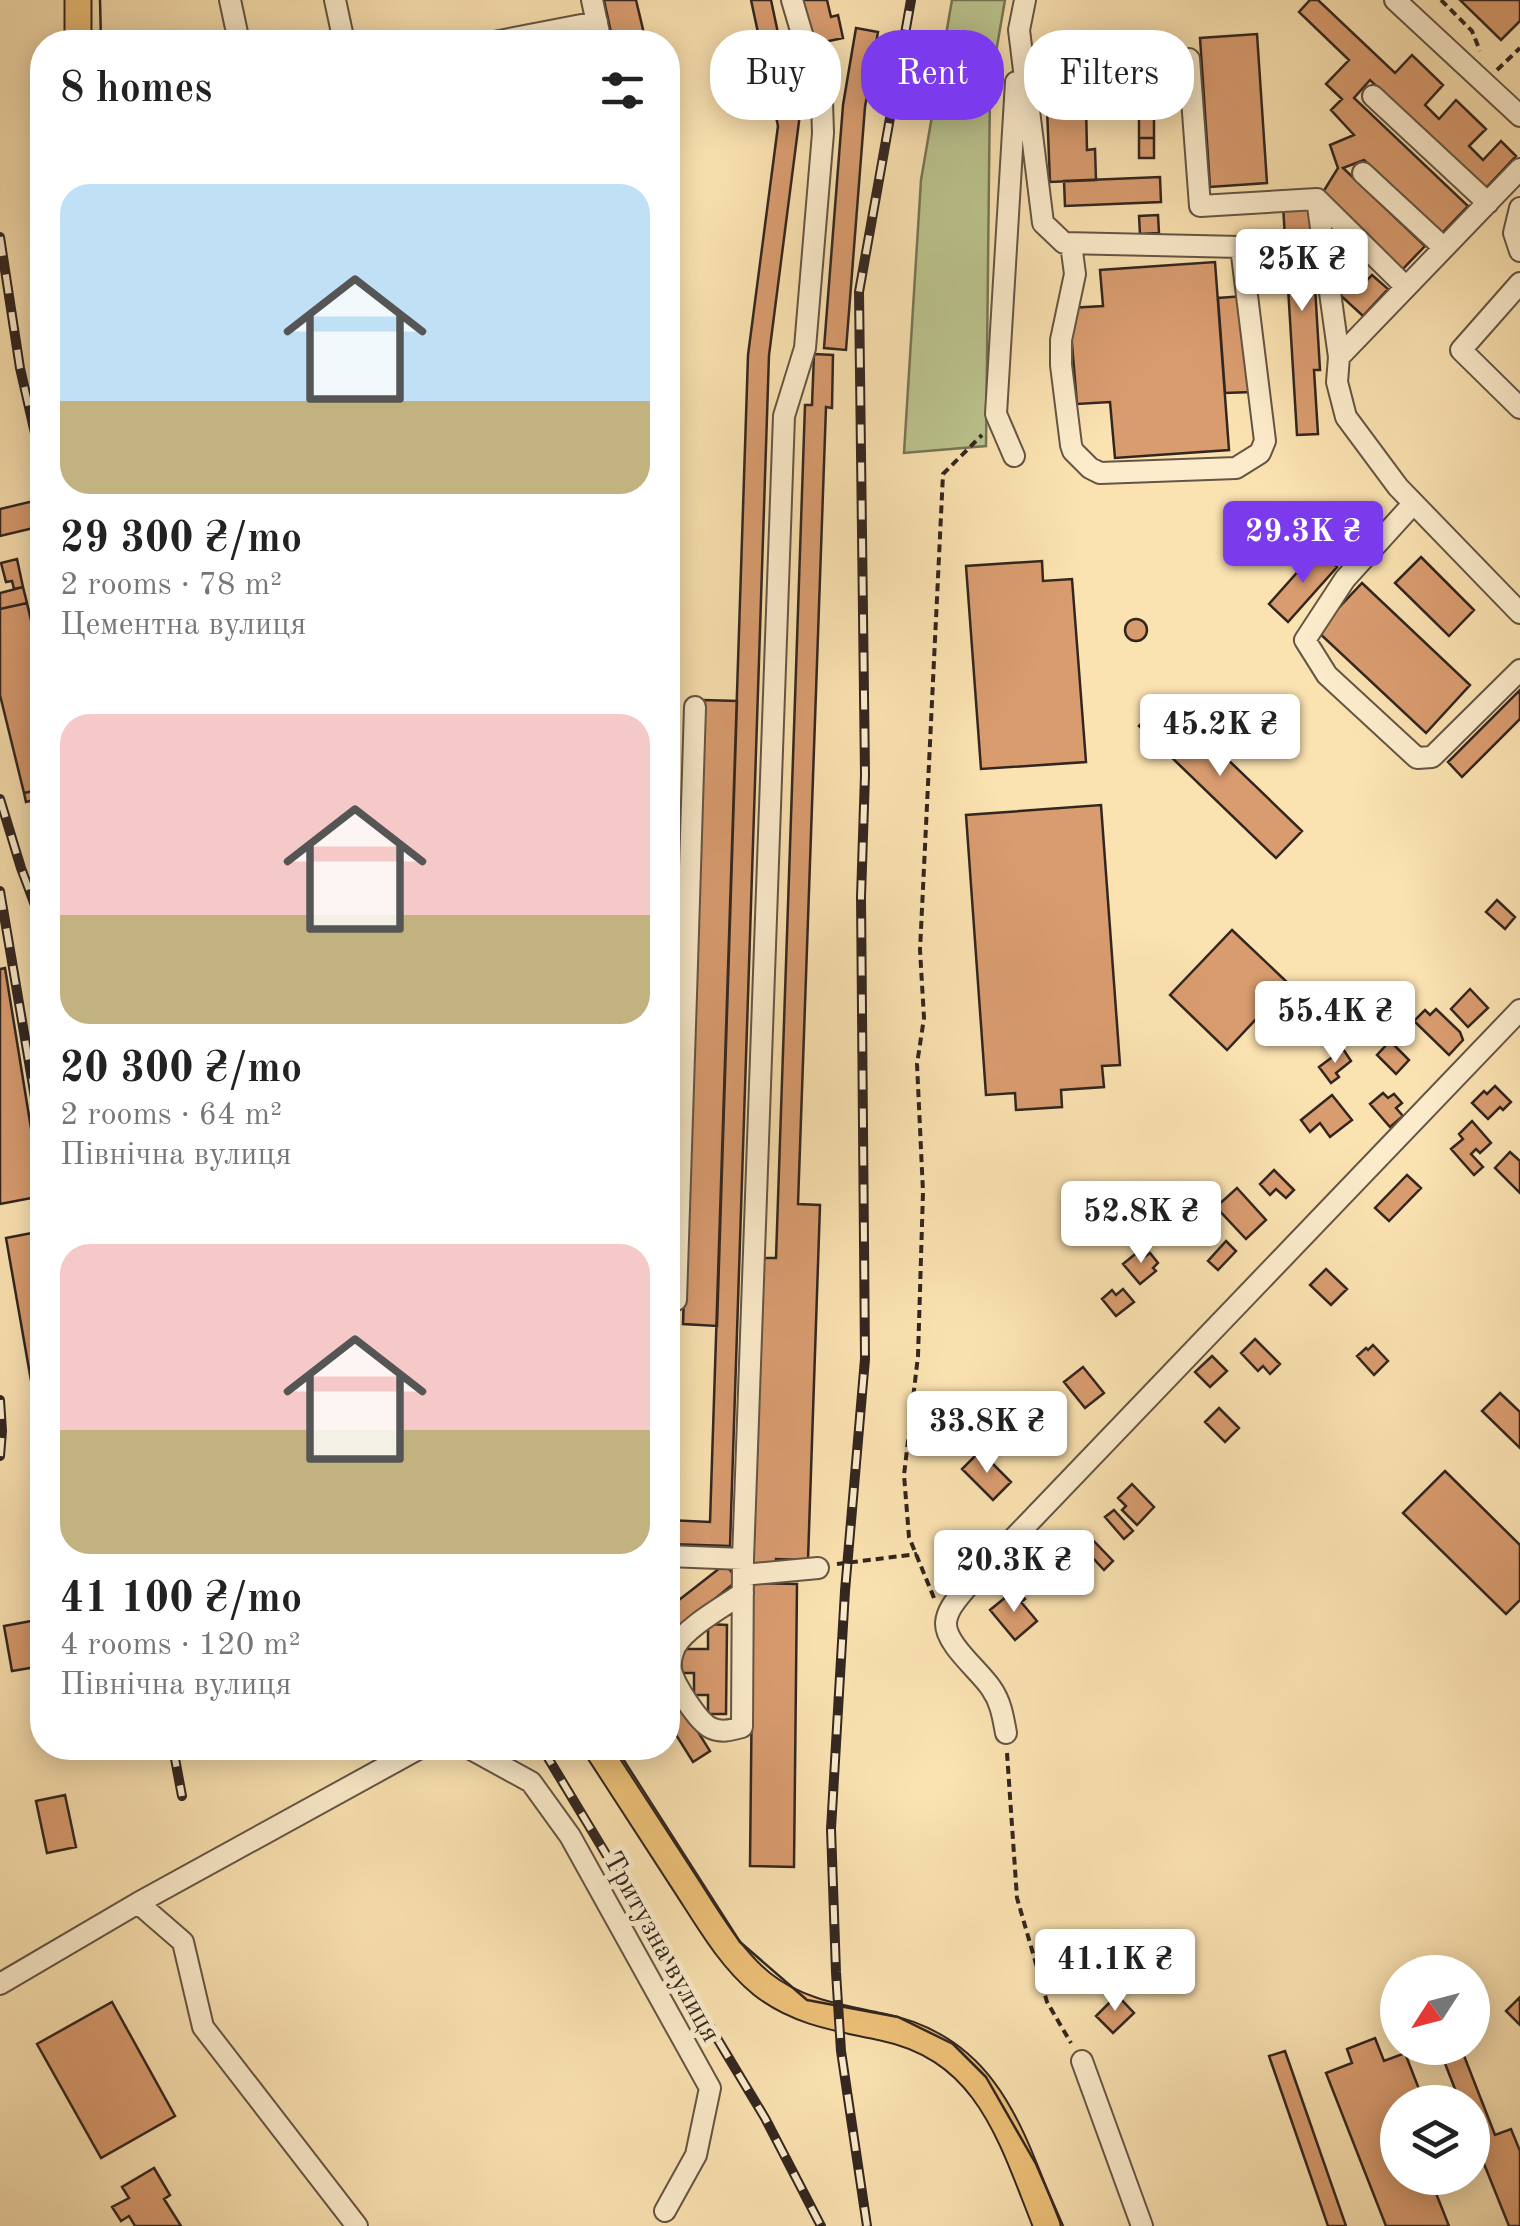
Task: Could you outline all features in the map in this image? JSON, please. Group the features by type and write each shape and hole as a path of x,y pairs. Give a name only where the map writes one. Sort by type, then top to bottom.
{"main road":[{"path":"78,0 78,30"},
{"path":"605,1760 712,1926 761,1983 786,2001 813,2012 902,2031 933,2044 961,2064 986,2092 1008,2128 1047,2226"}],"street":[{"path":"230,0 236,30"},
{"path":"335,0 341,30"},
{"path":"592,0 598,30"},
{"path":"680,1689 711,1728 727,1731 742,1727 743,1575 784,416 805,348 822,133 822,102 792,0"},
{"path":"1014,456 996,414 1019,30 1026,0"},
{"path":"1395,0 1520,116"},
{"path":"1019,30 1043,224 1064,243 1071,244 1241,247 1266,441 1260,454 1236,468 1100,473 1073,451 1060,365 1061,340 1075,274 1071,244"},
{"path":"1374,96 1488,203"},
{"path":"1194,120 1200,206 1318,199 1406,287"},
{"path":"1339,357 1520,170"},
{"path":"1363,172 1444,248"},
{"path":"1318,199 1339,357 1337,382 1346,417 1413,504 1520,614"},
{"path":"1520,208 1514,233 1520,251"},
{"path":"1520,282 1462,350 1520,408"},
{"path":"1413,504 1345,579 1305,640 1327,674 1417,758 1432,758 1520,670"},
{"path":"680,919 695,707"},
{"path":"1006,1734 1001,1705 990,1686 952,1642 946,1625 952,1607 1520,1010"},
{"path":"680,1559 743,1575 818,1568"},
{"path":"680,1641 743,1575"},
{"path":"0,1984 398,1760"},
{"name":"Тритузна вулиця","path":"491,1760 531,1782 570,1836 710,2088 696,2155 666,2211"},
{"path":"138,1903 183,1942 203,2027 357,2226"},
{"path":"1082,2061 1142,2226"}],"path":[{"path":"1442,0 1472,30 1479,45 1484,82"},
{"path":"1484,82 1520,48"},
{"path":"946,1625 910,1537 904,1475 918,1356 923,1192 918,1064 924,1018 920,950 943,474 980,439 996,414"},
{"path":"818,1568 916,1554"},
{"path":"1006,1734 1017,1898 1048,2002 1082,2061"}],"green space":[{"path":"952,0 1005,0 1000,30 947,30"},
{"path":"931,120 990,120 986,446 904,453 921,180"}],"building":[{"path":"604,0 636,0 643,30 610,30"},
{"path":"751,0 771,0 777,30 757,30"},
{"path":"800,0 827,0 831,17 838,15 843,38 841,30 807,30"},
{"path":"1310,0 1318,0 1395,73 1412,55 1443,85 1425,105 1439,119 1456,100 1486,129 1469,146 1483,160 1501,141 1516,156 1485,189 1370,80 1354,98 1468,206 1442,233 1364,160 1343,168 1425,246 1399,273 1320,197 1338,168 1330,145 1354,135 1331,110 1342,99 1326,84 1349,60 1299,12"},
{"path":"1460,0 1520,0 1520,21 1501,40"},
{"path":"856,28 867,30 861,30 864,120 846,350 824,348 843,105"},
{"path":"1257,34 1267,183 1210,187 1200,38"},
{"path":"777,120 799,120 769,355 730,1546 680,1544 680,1521 710,1522 748,355"},
{"path":"1047,120 1086,120 1087,150 1095,149 1096,180 1050,182"},
{"path":"1139,120 1154,120 1154,138 1139,138"},
{"path":"1139,138 1154,138 1154,158 1139,158"},
{"path":"1160,177 1161,202 1065,206 1064,181"},
{"path":"1310,203 1320,370 1314,370 1318,434 1297,435 1283,205"},
{"path":"1158,215 1159,233 1140,234 1139,216"},
{"path":"1338,245 1353,259 1346,268 1330,254"},
{"path":"1215,262 1229,450 1115,458 1110,402 1077,404 1069,308 1103,306 1100,270"},
{"path":"1372,275 1388,289 1363,316 1339,294 1349,283 1357,291"},
{"path":"1244,296 1252,392 1225,393 1218,298"},
{"path":"814,354 833,355 832,408 826,407 798,1204 820,1205 808,1560 776,1559 776,1566 753,1565 763,1258 776,1258 805,405 812,405"},
{"path":"30,502 30,529 0,536 0,509"},
{"path":"1318,549 1337,567 1288,622 1269,604"},
{"path":"1421,557 1474,610 1449,636 1395,583"},
{"path":"17,559 23,587 14,589 12,581 6,582 1,563"},
{"path":"1042,561 1043,581 1072,579 1086,762 981,769 966,566"},
{"path":"1362,583 1470,685 1426,733 1317,631"},
{"path":"23,587 27,603 0,609 0,593"},
{"path":"27,603 30,616 30,792 24,793 0,695 0,609"},
{"path":"1136,619 1147,630 1136,641 1125,630"},
{"path":"1520,690 1520,719 1462,777 1448,762"},
{"path":"1165,699 1302,831 1276,858 1139,726"},
{"path":"703,700 737,701 717,1326 683,1324"},
{"path":"1101,805 1120,1065 1102,1066 1104,1087 1061,1090 1062,1107 1016,1110 1015,1093 986,1095 966,815"},
{"path":"1497,900 1515,917 1505,929 1486,912"},
{"path":"1232,930 1289,984 1227,1050 1170,995"},
{"path":"5,968 30,1122 30,1198 0,1204 0,969"},
{"path":"1470,989 1488,1008 1468,1027 1451,1009"},
{"path":"1436,1009 1463,1040 1449,1055 1414,1021 1425,1010 1430,1015"},
{"path":"1390,1041 1409,1060 1396,1074 1377,1055"},
{"path":"1343,1049 1351,1061 1336,1073 1339,1077 1331,1083 1319,1067"},
{"path":"1495,1086 1511,1102 1488,1119 1472,1103"},
{"path":"1383,1093 1388,1098 1394,1094 1402,1103 1396,1108 1403,1116 1390,1127 1370,1104"},
{"path":"1332,1095 1352,1120 1330,1137 1320,1123 1310,1132 1301,1120"},
{"path":"1472,1121 1491,1143 1480,1153 1476,1149 1471,1154 1483,1167 1474,1175 1451,1149 1463,1139 1459,1134"},
{"path":"1510,1152 1520,1161 1520,1193 1495,1168"},
{"path":"1274,1170 1294,1190 1286,1198 1276,1189 1270,1195 1260,1184"},
{"path":"1407,1175 1421,1188 1389,1221 1375,1208"},
{"path":"1237,1188 1266,1220 1246,1239 1216,1207"},
{"path":"30,1233 30,1375 6,1238"},
{"path":"1226,1241 1236,1251 1218,1270 1208,1261"},
{"path":"1139,1251 1144,1257 1150,1253 1158,1263 1153,1268 1156,1271 1140,1284 1123,1264"},
{"path":"1326,1269 1347,1289 1331,1305 1310,1285"},
{"path":"1123,1289 1134,1302 1116,1316 1102,1299 1112,1290 1116,1295"},
{"path":"1255,1339 1280,1364 1270,1374 1263,1366 1258,1371 1241,1353"},
{"path":"1373,1345 1388,1361 1374,1375 1357,1356"},
{"path":"1212,1356 1227,1371 1210,1387 1195,1372"},
{"path":"1083,1367 1104,1393 1085,1408 1064,1382"},
{"path":"1500,1393 1520,1412 1520,1448 1482,1411"},
{"path":"1219,1408 1239,1428 1225,1442 1205,1422"},
{"path":"1044,1419 1062,1434 1045,1454 1027,1439"},
{"path":"980,1451 1011,1482 993,1500 962,1469"},
{"path":"1445,1471 1520,1545 1520,1600 1506,1614 1403,1513"},
{"path":"1132,1484 1154,1507 1137,1525 1122,1510 1126,1506 1118,1498"},
{"path":"1114,1510 1133,1531 1124,1539 1105,1517"},
{"path":"1088,1535 1113,1561 1104,1570 1079,1543"},
{"path":"725,1564 738,1580 680,1627 680,1599"},
{"path":"753,1583 797,1584 794,1867 750,1866"},
{"path":"1012,1592 1016,1596 1020,1593 1025,1599 1021,1602 1037,1621 1015,1640 990,1610"},
{"path":"30,1621 30,1668 12,1671 4,1626"},
{"path":"708,1624 727,1625 726,1714 708,1714 708,1695 694,1695 694,1673 681,1673 681,1649 708,1649"},
{"path":"680,1703 710,1751 693,1762 680,1741"},
{"path":"65,1795 76,1847 47,1853 36,1801"},
{"path":"1075,1933 1087,1955 1058,1971 1046,1949"},
{"path":"1117,1995 1134,2013 1113,2033 1096,2016"},
{"path":"1520,1997 1520,2025 1506,2011"},
{"path":"112,2002 175,2116 101,2158 37,2044"},
{"path":"1375,2038 1380,2065 1410,2065 1417,2085 1380,2085 1380,2195 1437,2195 1449,2226 1386,2226 1326,2073 1352,2063 1347,2049"},
{"path":"1285,2051 1346,2226 1328,2226 1269,2056"},
{"path":"1446,2065 1468,2065 1475,2085 1453,2085"},
{"path":"1490,2122 1495,2135 1511,2129 1520,2151 1520,2226 1509,2226 1490,2179"},
{"path":"154,2168 170,2195 164,2199 181,2226 135,2226 129,2216 121,2221 112,2207 129,2198 122,2187"}],"tram line":[{"path":"100,0 101,30"},
{"path":"624,1760 740,1942 807,2000 898,2017 953,2044 986,2077 1036,2164 1063,2226"}],"railway":[{"path":"867,2226 841,2051 831,1829 845,1591 865,1359 861,897 865,775 859,292 911,0"},
{"path":"0,237 30,412"},
{"path":"0,799 30,892"},
{"path":"0,891 30,1068"},
{"path":"0,1400 0,1456"},
{"path":"175,1760 182,1796"},
{"path":"549,1760 765,2118 821,2226"}]}
